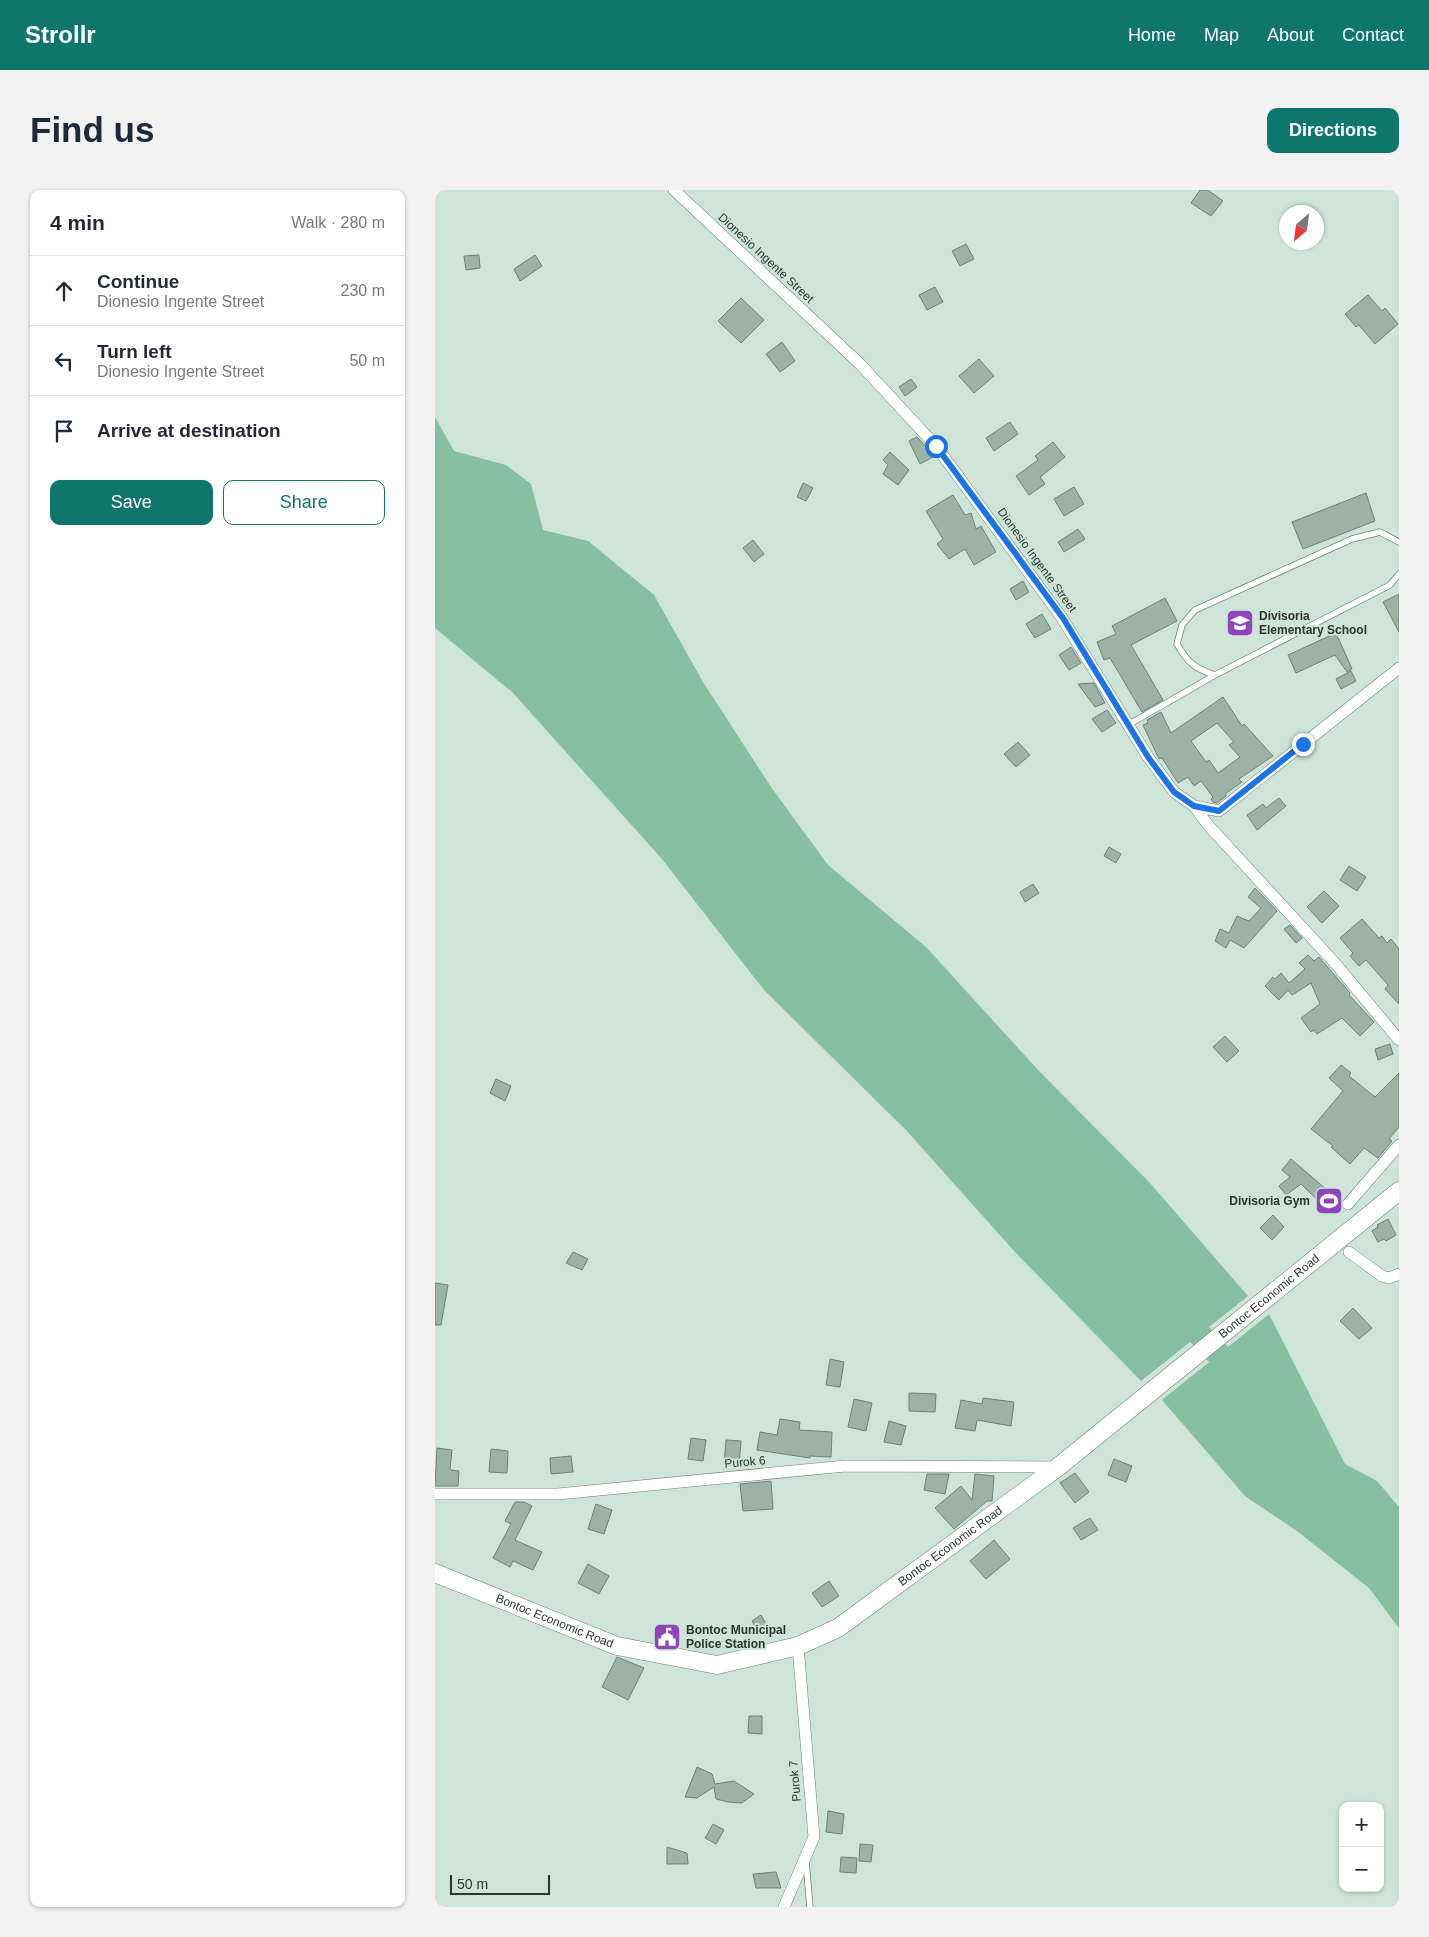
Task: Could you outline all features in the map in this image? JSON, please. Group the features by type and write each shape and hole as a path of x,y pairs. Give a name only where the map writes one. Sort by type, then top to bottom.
{"main road":[{"name":"Bontoc Economic Road","path":"435,1573 617,1646 717,1665 798,1646 838,1628 1058,1467 1395,1194"}],"street":[{"name":"Dionesio Ingente Street","path":"674,190 859,364 936,446 1063,618 1148,757 1174,792 1194,806 1219,811 1399,668"},
{"path":"1194,806 1208,825 1335,963 1399,1040"},
{"path":"1349,1204 1399,1145"},
{"path":"1349,1252 1382,1276 1389,1278 1399,1274"},
{"name":"Purok 6","path":"435,1494 558,1494 845,1466 1058,1467"},
{"name":"Purok 7","path":"784,1907 814,1837 798,1646"}],"lane":[{"path":"1215,675 1200,670 1187,661 1177,644 1182,625 1195,610 1352,539 1380,532 1399,542"},
{"path":"1128,725 1215,675 1390,585 1399,574"},
{"path":"806,1855 809,1907"}],"shaded area":[{"path":"435,417 454,451 506,465 531,484 543,530 588,541 654,595 703,682 771,787 828,865 926,947 1039,1071 1149,1182 1248,1296 1141,1381 1015,1252 906,1130 764,990 662,859 513,693 435,628"},
{"path":"1269,1314 1345,1464 1377,1481 1399,1507 1399,1628 1369,1588 1297,1531 1245,1496 1162,1400"}],"building":[{"path":"1200,190 1208,190 1223,201 1211,216 1191,203"},
{"path":"966,244 974,259 960,266 952,251"},
{"path":"479,255 480,268 466,270 464,256"},
{"path":"535,255 542,266 520,281 514,269"},
{"path":"935,287 943,302 927,310 919,295"},
{"path":"1368,295 1382,311 1385,308 1398,324 1375,344 1359,325 1356,327 1345,314"},
{"path":"741,298 764,320 741,343 718,321"},
{"path":"782,342 795,361 780,372 766,354"},
{"path":"979,359 994,376 974,393 959,376"},
{"path":"911,379 917,387 905,396 899,387"},
{"path":"1010,422 1018,434 994,451 986,438"},
{"path":"917,437 933,457 920,464 909,441"},
{"path":"1053,442 1065,457 1040,477 1045,484 1029,495 1016,476 1038,460 1035,456"},
{"path":"890,452 909,470 898,485 883,474 888,465 883,460"},
{"path":"803,483 813,488 806,501 797,497"},
{"path":"1074,487 1084,504 1064,516 1054,499"},
{"path":"1366,493 1375,521 1303,549 1292,522"},
{"path":"953,495 965,515 971,513 976,529 981,526 996,552 974,565 965,549 949,559 937,544 943,539 926,511"},
{"path":"1078,529 1085,539 1064,552 1058,542"},
{"path":"753,540 764,554 754,562 743,548"},
{"path":"1023,581 1029,592 1016,600 1010,589"},
{"path":"1399,594 1399,632 1383,602"},
{"path":"1165,598 1177,621 1131,645 1163,700 1142,712 1110,658 1104,660 1097,642 1116,634 1112,626"},
{"path":"1042,614 1051,629 1035,638 1026,624"},
{"path":"1336,633 1352,669 1347,672 1335,655 1296,673 1288,655"},
{"path":"1071,647 1081,663 1069,670 1059,655"},
{"path":"1351,671 1356,681 1341,689 1336,679"},
{"path":"1094,683 1105,703 1095,707 1078,684"},
{"path":"1223,697 1242,726 1244,724 1273,756 1239,779 1242,782 1225,794 1226,796 1217,803 1213,802 1211,799 1213,797 1201,781 1194,786 1188,777 1178,783 1162,758 1159,759 1143,725 1148,723 1147,720 1161,712 1171,733","holes":["1217,723 1234,742 1229,745 1240,757 1218,773 1209,760 1206,762 1191,741"]},
{"path":"1107,710 1116,723 1102,732 1092,719"},
{"path":"1018,742 1030,755 1016,767 1004,754"},
{"path":"1279,798 1286,806 1257,830 1247,815 1263,804 1266,808"},
{"path":"1109,847 1121,854 1116,863 1104,856"},
{"path":"1349,866 1366,877 1357,891 1340,880"},
{"path":"1033,884 1039,893 1025,902 1020,892"},
{"path":"1255,888 1277,911 1244,948 1230,940 1226,948 1215,941 1220,929 1229,933 1237,916 1249,921 1261,908 1248,897"},
{"path":"1324,891 1339,906 1322,923 1307,907"},
{"path":"1362,919 1379,938 1382,936 1387,943 1391,939 1399,949 1399,1004 1385,989 1388,985 1366,960 1359,966 1350,956 1353,953 1340,938"},
{"path":"1290,925 1302,938 1296,943 1284,929"},
{"path":"1308,955 1314,961 1319,957 1350,993 1349,995 1374,1022 1360,1036 1342,1018 1317,1034 1314,1030 1311,1032 1301,1018 1320,1004 1311,983 1292,995 1288,990 1279,1000 1265,986 1273,977 1275,979 1281,973 1289,983 1305,969 1299,963"},
{"path":"1225,1036 1239,1051 1227,1062 1213,1047"},
{"path":"1390,1044 1393,1054 1378,1060 1375,1049"},
{"path":"1341,1065 1351,1073 1349,1076 1375,1097 1399,1073 1399,1127 1389,1139 1392,1141 1378,1158 1364,1148 1350,1164 1331,1147 1333,1146 1311,1129 1343,1091 1329,1078"},
{"path":"496,1079 511,1086 505,1101 490,1093"},
{"path":"1291,1159 1341,1202 1331,1213 1301,1184 1286,1195 1279,1186 1290,1177 1282,1170"},
{"path":"1273,1215 1284,1227 1272,1240 1260,1228"},
{"path":"1388,1219 1396,1235 1386,1241 1384,1239 1378,1242 1372,1231 1378,1227 1377,1225"},
{"path":"573,1252 588,1259 582,1270 566,1263"},
{"path":"435,1283 448,1285 441,1325 435,1325"},
{"path":"1353,1308 1372,1328 1359,1339 1340,1321"},
{"path":"830,1359 844,1362 840,1387 826,1385"},
{"path":"909,1393 936,1394 935,1412 909,1411"},
{"path":"983,1398 1014,1402 1011,1426 977,1420 975,1431 955,1428 961,1400 982,1404"},
{"path":"854,1399 872,1403 866,1431 848,1427"},
{"path":"780,1419 800,1422 799,1430 832,1432 831,1457 810,1456 810,1458 757,1450 760,1432 777,1435"},
{"path":"889,1421 906,1426 901,1445 884,1442"},
{"path":"691,1438 706,1440 703,1461 688,1459"},
{"path":"726,1440 741,1441 739,1466 724,1464"},
{"path":"437,1448 452,1450 450,1470 459,1471 458,1486 435,1486"},
{"path":"491,1449 508,1451 507,1473 489,1472"},
{"path":"571,1456 573,1472 551,1474 550,1458"},
{"path":"1114,1459 1132,1466 1126,1482 1108,1475"},
{"path":"1075,1473 1089,1492 1075,1503 1060,1483"},
{"path":"927,1474 949,1474 945,1494 924,1490"},
{"path":"975,1474 994,1476 992,1501 987,1501 954,1529 935,1508 961,1486 972,1500"},
{"path":"771,1481 773,1509 743,1511 740,1484"},
{"path":"515,1502 524,1502 532,1506 515,1540 542,1552 533,1570 513,1561 510,1567 493,1558 511,1524 505,1521"},
{"path":"596,1504 612,1510 604,1534 588,1529"},
{"path":"1090,1518 1098,1530 1081,1540 1073,1528"},
{"path":"994,1540 1010,1559 986,1579 970,1561"},
{"path":"588,1564 609,1576 599,1594 578,1583"},
{"path":"829,1581 839,1596 822,1607 812,1593"},
{"path":"761,1615 766,1624 757,1630 752,1621"},
{"path":"617,1657 644,1668 628,1700 602,1687"},
{"path":"749,1716 762,1716 762,1734 748,1733"},
{"path":"697,1767 712,1774 715,1784 734,1781 754,1794 742,1803 728,1802 716,1799 714,1787 697,1798 685,1797"},
{"path":"828,1811 844,1814 842,1834 826,1832"},
{"path":"713,1824 724,1830 716,1844 705,1838"},
{"path":"860,1844 873,1845 871,1862 859,1861"},
{"path":"667,1847 687,1853 688,1864 667,1864"},
{"path":"841,1857 857,1858 856,1873 840,1872"},
{"path":"776,1872 781,1888 756,1888 753,1874"}],"waterway":[{"path":"1177,1311 1240,1377"}],"place":[{"name":"Divisoria Elementary School","path":"1240,623"},
{"name":"Divisoria Gym","path":"1329,1201"},
{"name":"Bontoc Municipal Police Station","path":"667,1637"}],"route":[{"path":"936,446 1063,618 1148,757 1174,792 1194,806 1219,811 1303,744"}]}
